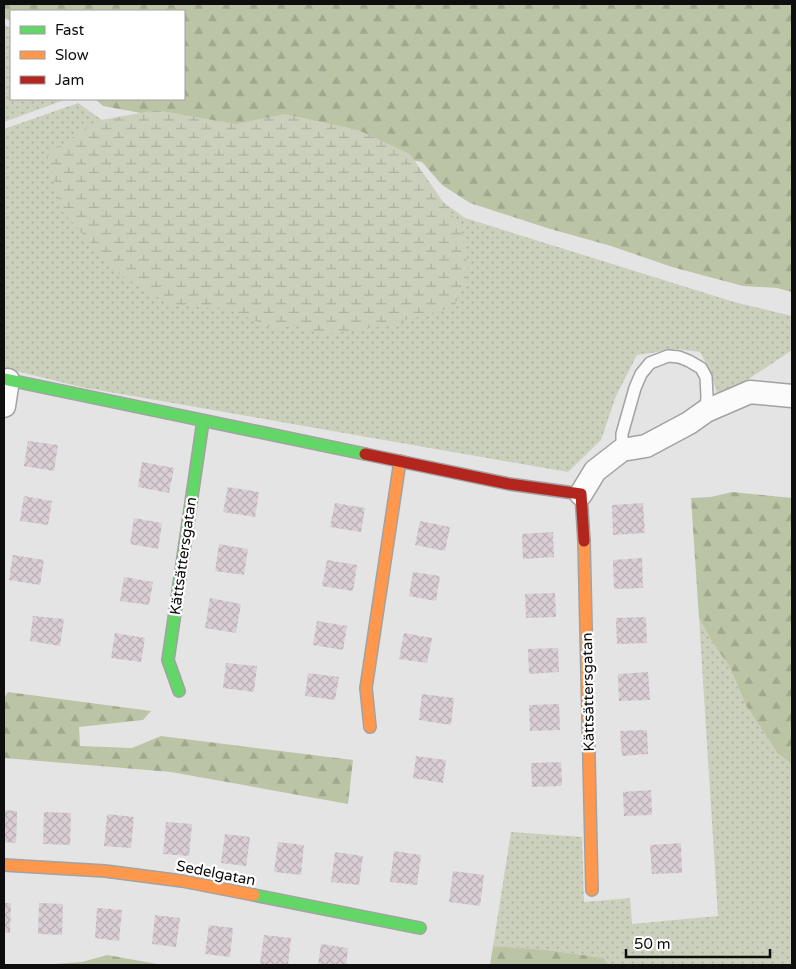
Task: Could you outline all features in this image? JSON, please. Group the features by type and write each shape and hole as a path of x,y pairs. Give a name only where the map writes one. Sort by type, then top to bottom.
{"street":[{"path":"4,406 6,380 509,484 582,494 595,471 622,450 646,446 689,423 706,411 750,392 792,396"},
{"name":"Kättsättersgatan","path":"179,691 168,660 203,421"},
{"path":"370,727 366,688 400,461"},
{"name":"Kättsättersgatan","path":"582,494 592,890"},
{"name":"Sedelgatan","path":"4,865 105,871 182,881 420,928"}],"lane":[{"path":"622,450 622,434 635,388 641,374 650,363 668,356 679,357 700,368 706,377 706,411"}],"green space":[{"path":"4,4 792,4 792,292 777,288 743,286 672,267 611,246 470,203 442,185 422,162 103,106 96,100 185,100 185,10 10,10 10,21 4,18"},
{"path":"4,25 10,28 10,100 64,100 4,122"},
{"path":"78,103 102,120 198,132 410,178 465,218 734,302 792,316 792,350 719,399 710,371 700,352 677,349 637,355 616,396 601,440 568,472 81,387 4,368 4,129"},
{"path":"156,110 236,124 285,114 358,130 410,154 461,228 469,271 454,307 388,325 323,335 296,325 275,329 227,309 171,305 122,277 62,211 47,155 96,121"},
{"path":"732,492 792,498 792,764 778,754 745,704 730,667 714,645 699,618 691,498 711,497"},
{"path":"699,618 714,645 730,667 745,704 778,754 792,764 792,965 608,965 604,958 547,950 493,946 511,832 582,837 584,902 630,898 632,924 718,916"},
{"path":"8,692 151,711 143,720 79,727 80,746 132,748 161,736 353,760 348,804 171,772 4,758 4,698"},
{"path":"493,946 547,950 604,958 608,965 490,965"},
{"path":"107,955 163,965 51,965 82,962"}],"building":[{"path":"28,441 58,445 54,471 24,466"},
{"path":"142,462 174,468 169,493 138,487"},
{"path":"228,487 259,492 255,517 223,512"},
{"path":"24,496 52,501 48,525 20,521"},
{"path":"335,503 365,508 361,532 330,527"},
{"path":"643,503 645,533 613,535 612,505"},
{"path":"134,518 162,523 158,549 130,544"},
{"path":"420,521 450,527 445,551 415,545"},
{"path":"553,532 554,557 523,559 522,534"},
{"path":"219,544 248,549 244,575 215,571"},
{"path":"13,555 44,560 40,585 9,580"},
{"path":"642,558 643,588 614,589 613,560"},
{"path":"327,560 357,565 353,591 322,586"},
{"path":"413,572 440,576 436,601 409,596"},
{"path":"124,577 153,582 149,605 120,601"},
{"path":"555,593 556,617 526,618 525,594"},
{"path":"210,598 241,604 236,633 205,628"},
{"path":"33,616 64,619 60,646 30,641"},
{"path":"646,617 647,643 617,644 616,618"},
{"path":"317,621 347,626 343,650 313,645"},
{"path":"115,633 145,638 141,662 111,658"},
{"path":"404,633 432,638 427,663 399,659"},
{"path":"558,648 559,672 529,674 528,649"},
{"path":"226,663 257,666 254,692 223,688"},
{"path":"648,672 650,700 619,701 618,674"},
{"path":"308,673 339,677 335,700 305,696"},
{"path":"422,694 454,698 451,725 419,720"},
{"path":"559,704 560,730 530,731 529,705"},
{"path":"647,730 648,754 622,756 620,731"},
{"path":"416,756 446,760 443,783 413,778"},
{"path":"561,762 562,786 532,787 531,763"},
{"path":"651,790 652,815 624,816 623,792"},
{"path":"4,810 17,811 16,843 4,842"},
{"path":"44,812 71,813 70,845 43,844"},
{"path":"107,814 134,817 131,848 104,846"},
{"path":"166,822 192,824 189,856 163,854"},
{"path":"225,834 250,837 246,866 221,863"},
{"path":"278,842 304,845 301,875 274,872"},
{"path":"681,843 682,873 652,874 650,845"},
{"path":"394,851 421,855 417,885 390,882"},
{"path":"335,852 363,856 359,885 331,882"},
{"path":"453,871 484,875 480,906 449,902"},
{"path":"4,903 11,903 10,933 4,932"},
{"path":"39,903 63,904 62,935 38,934"},
{"path":"97,908 122,910 119,941 95,938"},
{"path":"155,915 180,918 176,947 152,944"},
{"path":"209,925 233,928 230,957 205,954"},
{"path":"264,935 291,938 288,965 260,964"},
{"path":"321,944 348,948 346,965 318,965"}],"traffic: fast":[{"path":"4,379 365,454"},
{"path":"179,691 168,660 203,421"},
{"path":"254,895 420,928"}],"traffic: slow":[{"path":"370,727 366,688 400,461"},
{"path":"584,541 592,890"},
{"path":"4,865 105,871 182,881 254,895"}],"traffic: jam":[{"path":"365,454 509,484 581,494 584,541"}]}
